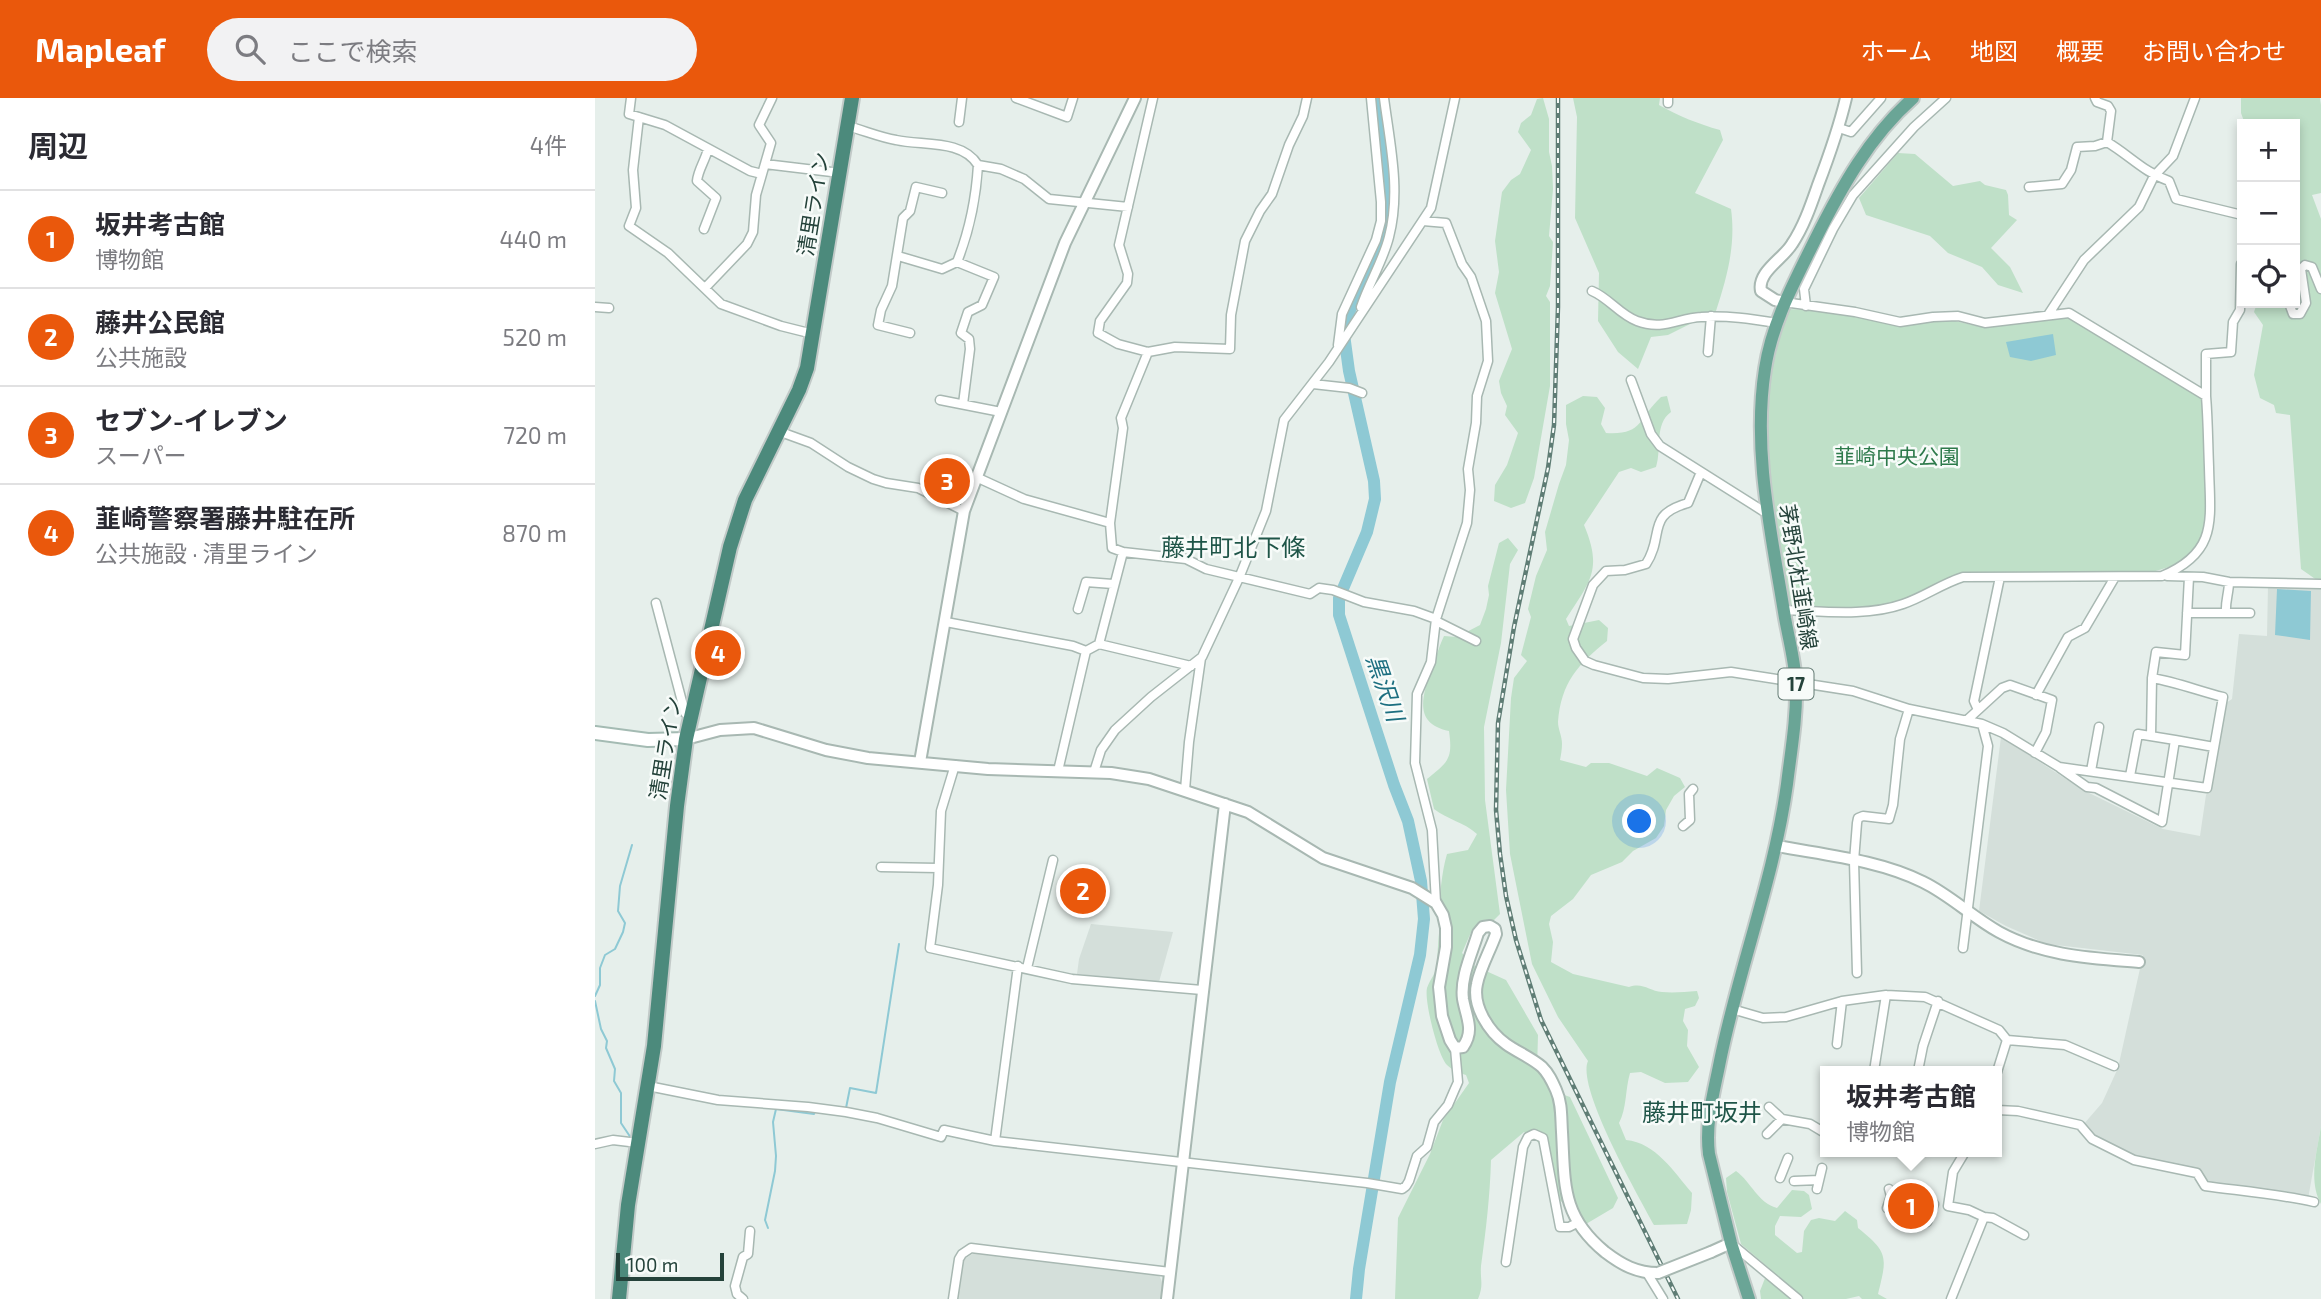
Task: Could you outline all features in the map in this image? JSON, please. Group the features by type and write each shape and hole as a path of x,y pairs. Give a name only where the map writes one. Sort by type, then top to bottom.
{"highway":[{"name":"清里ライン","path":"619,1299 628,1205 658,1007 686,739 730,547 745,500 805,376 852,98"}],"main road":[{"name":"茅野北杜韮崎線","path":"1749,1299 1731,1243 1707,1139 1712,1098 1732,1009 1777,846 1793,738 1796,683 1761,459 1761,402 1765,369 1784,302 1831,208 1854,166 1886,125 1913,98"},
{"path":"595,733 648,740 686,739"}],"street":[{"path":"631,98 629,114 665,125 750,171 762,174"},
{"path":"705,288 747,244 755,223 756,195 771,143 759,125 772,98"},
{"path":"959,122 962,98"},
{"path":"1016,98 1067,117 1073,98"},
{"path":"920,762 964,512 1065,243 1135,98"},
{"path":"1153,98 1119,245 1128,274 1127,283 1100,321 1098,333 1118,344 1148,352 1175,347 1230,349 1230,321 1245,241 1259,211 1272,194 1289,145 1303,116 1307,98"},
{"path":"1339,346 1342,314 1376,240 1381,221 1371,98"},
{"path":"1359,317 1361,305 1388,239 1394,215 1394,169 1384,98"},
{"path":"1185,790 1189,742 1202,657 1266,512 1284,420 1313,384 1431,208 1455,98"},
{"path":"1846,98 1839,128 1799,233 1780,260 1762,278 1761,291 1766,296 1784,302 1900,322 1958,316 1985,323 2069,313 2206,396"},
{"path":"1839,128 1851,132 1881,98"},
{"path":"1806,306 1804,289 1853,195 1898,144 1946,98"},
{"path":"2095,98 2111,111 2107,142"},
{"path":"2048,315 2084,260 2139,207 2154,176 2173,156 2195,98"},
{"path":"639,117 633,170 636,208 629,226 668,253 715,298 731,309 813,334"},
{"path":"847,126 897,141 939,144 972,156 978,165 977,186 963,248 957,262 942,269 898,256"},
{"path":"2029,187 2061,184 2071,170 2077,147 2107,142 2154,176 2169,181 2176,199 2237,214"},
{"path":"704,229 716,198 697,181 708,149"},
{"path":"765,164 840,173"},
{"path":"978,165 1001,169 1024,179 1048,199 1128,207"},
{"path":"910,333 878,325 892,286 903,218 909,211 916,187 942,193"},
{"path":"1423,221 1446,223 1462,264 1471,277 1488,332 1488,361 1477,396 1476,423 1468,469 1470,490 1467,523 1436,620 1431,662 1417,694 1415,763 1432,830 1432,900"},
{"path":"957,262 993,277 982,305 968,312 961,332 969,339 970,349 963,404"},
{"path":"2291,308 2293,314 2299,314 2306,303 2301,268 2305,265 2312,267 2321,289"},
{"path":"1592,291 1637,321 1672,325 1711,316 1777,323"},
{"path":"595,307 609,308"},
{"path":"2162,576 2197,554 2210,521 2206,354 2231,352 2233,322 2240,308"},
{"path":"1708,352 1711,316"},
{"path":"1148,352 1121,418 1123,428 1110,523 1112,548 1123,552 1186,559 1206,569 1310,594 1319,588 1333,590 1364,602 1413,611 1476,641"},
{"path":"1630,380 1651,434 1660,446 1763,511 1768,510"},
{"path":"1313,384 1356,391"},
{"path":"2196,389 2206,386"},
{"path":"940,400 1001,412"},
{"path":"778,431 811,443 848,467 873,479 918,488 964,512"},
{"path":"1701,472 1688,503 1671,508 1661,518 1646,564 1625,570 1606,571 1593,585 1573,639 1585,661 1643,678 1668,679 1731,672 1853,691 1909,709 1982,724 2003,733 2087,787 2096,788 2162,822 2175,740"},
{"path":"977,477 1024,499 1110,523"},
{"path":"1099,644 1123,552"},
{"path":"1784,610 1868,610 1903,604 1942,583 1963,577 2162,576 2229,582 2321,584"},
{"path":"1978,710 1974,701 2000,577"},
{"path":"2036,695 2068,638 2085,628 2115,577"},
{"path":"2151,736 2152,678 2156,652 2185,655 2189,577"},
{"path":"1078,609 1086,582 1113,584"},
{"path":"2226,613 2225,597 2229,591 2229,582"},
{"path":"656,603 685,713 691,717"},
{"path":"2187,613 2251,613"},
{"path":"946,622 1073,646 1086,651"},
{"path":"1058,771 1086,651 1099,644 1191,666"},
{"path":"1094,772 1101,750 1115,730 1151,697 1202,657"},
{"path":"2059,767 2207,788 2223,697 2177,682 2152,678"},
{"path":"1967,720 2002,688 2010,685 2052,700 2046,732 2035,753"},
{"path":"1857,973 1854,861 1859,818 1864,816 1889,819 1900,739 1909,709"},
{"path":"1963,948 1988,746 1982,724"},
{"path":"2091,771 2099,727"},
{"path":"647,1086 717,1100 846,1112 941,1137 944,1130 995,1141 1402,1189 1406,1186 1414,1161 1427,1147 1434,1122 1448,1105 1458,1082 1455,1048 1442,1016 1439,987 1446,947 1446,928 1443,915 1432,900 1417,891 1323,858 1248,813 1149,779 1111,773 955,765 843,754 754,728 720,730 686,739"},
{"path":"2130,776 2138,734 2214,747"},
{"path":"955,765 941,811 930,948 1086,981 1202,990"},
{"path":"1683,826 1690,820 1689,794 1693,789"},
{"path":"1167,1299 1224,804"},
{"path":"1777,846 1895,871 1923,882 2000,932 2056,954 2139,962"},
{"path":"995,1141 1023,967 1053,860"},
{"path":"881,867 938,868"},
{"path":"1455,1048 1463,1047 1469,1036 1470,1025 1463,987 1478,933 1483,927 1490,926 1495,929 1496,934 1478,982 1477,999 1480,1012 1504,1043 1540,1065 1549,1074 1562,1112 1564,1174 1570,1203 1577,1223 1587,1237 1611,1256 1637,1271 1652,1273 1731,1243 1798,1299"},
{"path":"1732,1009 1763,1018 1786,1017 1842,1001 1886,995 1925,997 1999,1030 2007,1040 2065,1045 2115,1066"},
{"path":"1875,1066 1886,995"},
{"path":"1837,1044 1842,1001"},
{"path":"1919,1066 1938,1001"},
{"path":"1999,1066 2007,1040"},
{"path":"1769,1107 1782,1119 1809,1124 1820,1130"},
{"path":"2002,1110 2018,1111 2080,1125 2092,1139 2134,1160 2197,1173 2205,1186 2281,1195 2314,1202"},
{"path":"1767,1134 1782,1119"},
{"path":"1506,1262 1523,1147 1534,1134 1543,1138 1560,1227 1577,1223"},
{"path":"595,1144 613,1140 638,1143"},
{"path":"1962,1157 1953,1172 1948,1206 1993,1219 2024,1235"},
{"path":"1780,1178 1788,1158"},
{"path":"1794,1181 1818,1185 1822,1168"},
{"path":"1887,1208 1891,1196 1889,1189"},
{"path":"1927,1222 1934,1203"},
{"path":"1951,1299 1985,1217"},
{"path":"743,1299 737,1294 735,1286 743,1257 748,1254 750,1231"},
{"path":"953,1299 958,1259 971,1248 1170,1272"},
{"path":"1652,1273 1663,1299"}],"shaded area":[{"path":"2268,586 2321,586 2321,1126 2308,1199 2206,1184 2198,1171 2134,1157 2094,1136 2083,1125 2102,1103 2118,1068 2143,955 2047,944 1979,911 2001,737 2083,790 2163,829 2200,836 2206,795 2213,784 2226,703 2232,699 2239,634 2267,636"},
{"path":"1091,924 1173,932 1159,982 1077,974 1079,959"},
{"path":"974,1253 1159,1275 1163,1284 1161,1299 958,1299 963,1260"}],"green space":[{"path":"1543,98 1549,119 1553,189 1549,236 1553,242 1550,286 1546,296 1550,302 1550,386 1534,478 1525,503 1511,508 1494,501 1495,485 1507,465 1518,433 1505,415 1507,406 1499,381 1512,349 1495,293 1499,272 1495,241 1502,192 1511,180 1520,174 1531,150 1518,132 1521,123 1531,115 1537,99"},
{"path":"1573,98 1660,98 1659,105 1666,109 1720,130 1723,140 1695,193 1731,209 1729,261 1716,311 1668,335 1651,337 1638,369 1618,352 1598,321 1599,273 1575,218 1577,117"},
{"path":"2241,98 2320,98 2321,193 2312,195 2321,219 2321,583 2301,569 2290,415 2276,413 2274,405 2260,398 2254,375 2263,325 2254,312 2255,308 2300,308 2300,119 2243,119"},
{"path":"1898,153 1915,154 1953,186 1980,181 1985,185 2006,190 2009,215 2017,220 1991,248 2010,267 2023,293 1998,285 1982,267 1948,253 1930,236 1866,215 1859,198"},
{"name":"韮崎中央公園","path":"1789,309 1823,311 1903,326 1929,320 1955,321 1981,327 2068,317 2202,398 2206,510 2205,524 2195,549 2171,566 2152,572 1970,573 1909,597 1872,606 1787,607 1764,463 1764,403"},
{"path":"1583,396 1597,397 1605,408 1601,424 1606,433 1633,429 1661,397 1667,396 1671,412 1660,430 1656,467 1641,472 1631,468 1619,472 1584,525 1593,553 1591,575 1566,619 1569,626 1599,620 1608,628 1607,641 1580,666 1567,685 1558,722 1562,744 1560,760 1586,767 1591,763 1609,763 1647,776 1657,768 1680,778 1685,787 1674,796 1666,810 1664,826 1656,838 1633,851 1622,862 1591,875 1573,899 1551,916 1551,962 1573,974 1629,987 1642,986 1666,992 1697,991 1699,998 1695,1006 1685,1009 1683,1021 1688,1030 1687,1046 1699,1067 1688,1082 1665,1083 1641,1072 1630,1073 1619,1123 1626,1140 1637,1142 1655,1152 1692,1193 1687,1224 1654,1225 1623,1168 1591,1094 1587,1074 1588,1061 1558,1017 1532,964 1510,854 1506,790 1514,678 1527,661 1521,655 1531,617 1528,609 1536,576 1547,550 1545,532 1566,465 1569,440 1566,405"},
{"path":"1508,538 1518,550 1510,564 1501,643 1484,727 1485,800 1500,914 1491,923 1472,930 1462,953 1475,966 1506,980 1538,1035 1537,1070 1550,1090 1570,1097 1618,1198 1613,1208 1586,1224 1552,1193 1541,1146 1524,1132 1491,1160 1478,1299 1395,1299 1398,1218 1430,1154 1443,1120 1469,1083 1466,1075 1451,1068 1443,1060 1433,1028 1427,988 1437,964 1441,920 1437,914 1447,854 1468,850 1477,834 1434,809 1427,779 1447,759 1450,740 1449,731 1438,728 1425,716 1423,700 1444,636 1457,637 1480,625 1486,609 1488,586 1499,543"},
{"path":"2321,1126 2321,1204 2314,1176"},
{"path":"1736,1171 1759,1197 1777,1208 1792,1190 1804,1191 1809,1195 1812,1209 1801,1217 1780,1216 1775,1226 1775,1235 1797,1253 1802,1252 1804,1231 1811,1220 1819,1218 1835,1221 1845,1211 1857,1220 1858,1228 1875,1244 1883,1257 1878,1294 1887,1299 1862,1299 1859,1296 1846,1299 1761,1299 1760,1291 1769,1268 1741,1244 1727,1192 1726,1178"}],"water":[{"path":"2053,334 2056,355 2031,361 2010,357 2006,342"},
{"path":"2277,589 2311,591 2310,640 2275,635"}],"waterway":[{"name":"黒沢川","path":"1356,1299 1390,1082 1420,955 1424,919 1421,881 1408,821 1339,615 1339,598 1367,532 1375,499 1374,481 1349,371 1343,327 1386,223 1388,202 1376,98"},
{"path":"595,996 600,985 600,968 605,955 615,949 623,932 625,923 618,911 620,886 632,845"},
{"path":"846,1108 850,1088 876,1093 899,944"},
{"path":"595,1001 601,1029 607,1041 606,1048 615,1069 614,1081 621,1093 621,1123 631,1138"},
{"path":"768,1228 765,1220 775,1171 773,1122 776,1109 814,1114 815,1110"}],"railway":[{"path":"1558,98 1558,307 1554,425 1498,723 1496,810 1500,854 1516,940 1541,1020 1678,1299"}],"place":[{"name":"セブン-イレブン","path":"947,481"},
{"name":"韮崎警察署藤井駐在所","path":"718,653"},
{"name":"藤井公民館","path":"1083,891"},
{"name":"坂井考古館","path":"1911,1206"}],"district":[{"name":"藤井町北下條","path":"1233,548"},
{"name":"藤井町坂井","path":"1702,1113"}]}
